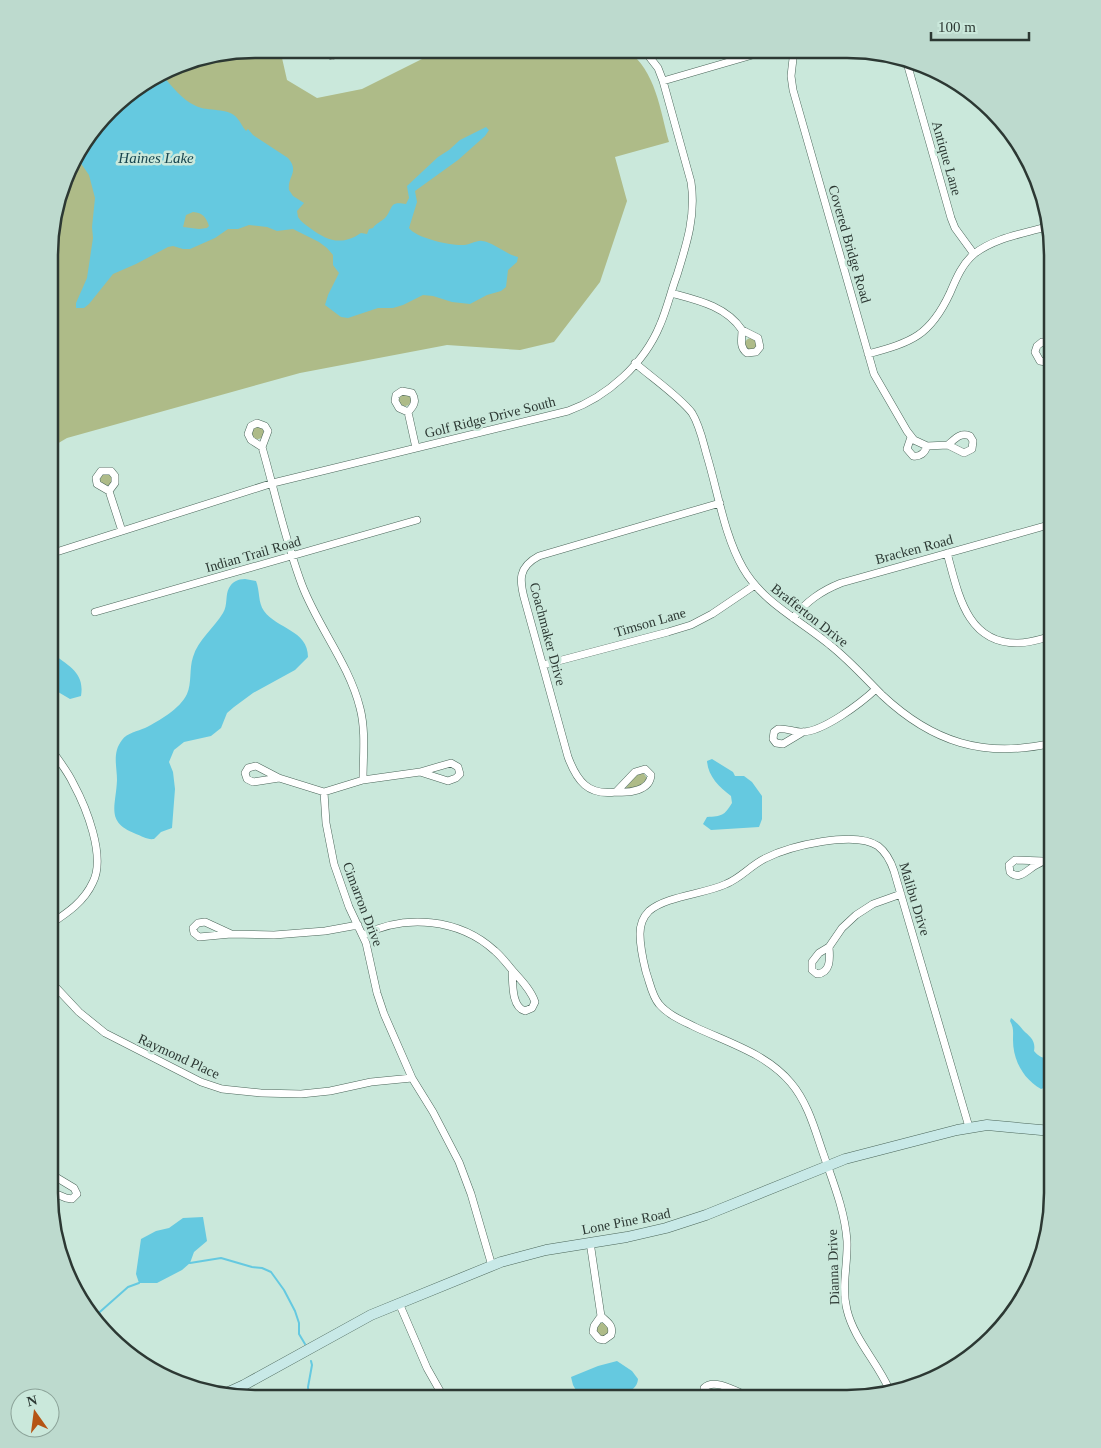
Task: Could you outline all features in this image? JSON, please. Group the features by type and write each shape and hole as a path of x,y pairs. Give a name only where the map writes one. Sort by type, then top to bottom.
{"street":[{"name":"Golf Ridge Drive South","path":"58,551 273,483 574,408 610,388 636,363 661,325 689,236 692,219 693,193 690,177 658,68 650,58"},
{"path":"662,81 742,58"},
{"name":"Covered Bridge Road","path":"793,58 791,76 794,90 868,354 878,381 910,437 907,449 913,456 923,453 927,446 948,445"},
{"name":"Antique Lane","path":"908,67 951,218 955,228 974,254"},
{"path":"868,354 907,342 921,335 940,312 961,269 974,254 993,242 1042,228"},
{"path":"671,293 716,308 733,318 742,330"},
{"path":"1044,342 1037,346 1035,352 1040,361 1044,362"},
{"name":"Brafferton Drive","path":"636,363 692,414 702,437 736,553 755,585 775,605 841,654 876,689 917,724 934,733 956,742 982,748 1023,749 1044,745"},
{"path":"408,412 416,448"},
{"path":"910,437 927,446"},
{"path":"262,447 293,556 309,601 344,666 358,700 363,732 363,780"},
{"path":"109,491 122,531"},
{"name":"Coachmaker Drive","path":"616,792 638,770 645,769 649,772 651,778 644,787 630,792 605,793 590,789 575,774 568,757 521,586 522,574 532,559 546,553 720,503"},
{"name":"Indian Trail Road","path":"95,612 417,520"},
{"name":"Bracken Road","path":"793,618 808,601 828,588 854,578 1044,526"},
{"path":"947,553 964,608 980,630 997,640 1010,643 1029,642 1044,638"},
{"name":"Timson Lane","path":"543,665 691,625 712,614 755,585"},
{"path":"803,732 821,726 846,713 876,689"},
{"path":"58,759 81,800 93,834 98,862 94,882 83,898 58,919"},
{"path":"279,778 324,792 363,780 420,772 451,763 458,767 460,774 448,781 420,772"},
{"name":"Cimarron Drive","path":"324,792 326,822 332,858 343,893 369,950 377,993 384,1014 412,1078 462,1168 492,1266"},
{"name":"Malibu Drive","path":"828,1166 808,1110 792,1084 768,1062 672,1016 658,1003 652,991 640,943 641,924 649,911 661,904 726,884 758,862 780,851 823,841 859,840 879,847 890,859 969,1127"},
{"path":"829,946 842,928 856,915 873,904 901,894"},
{"path":"363,935 376,928 394,923 414,921 438,924 467,933 496,951 512,970 534,998 534,1005 530,1009 522,1010 517,1005 512,970"},
{"path":"231,934 205,922 198,923 193,931 199,937 231,934 306,932 358,926"},
{"name":"Raymond Place","path":"58,990 78,1012 110,1036 201,1082 222,1089 268,1094 301,1094 330,1091 380,1080 412,1078"},
{"name":"Lone Pine Road","path":"234,1389 357,1322 492,1266 532,1253 649,1233 680,1224 828,1166 901,1144 969,1127 995,1126 1044,1130"},
{"name":"Dianna Drive","path":"828,1166 846,1234 847,1265 844,1291 846,1309 853,1326 888,1386"},
{"path":"58,1178 74,1188 77,1194 72,1199 58,1195"},
{"path":"590,1242 601,1316"},
{"path":"400,1303 426,1368 439,1390"},
{"path":"704,1390 706,1385 713,1383 732,1390"}],"green space":[{"path":"242,58 282,58 287,80 317,98 362,89 424,58 636,58 645,69 656,92 669,142 615,157 627,201 600,282 554,342 520,350 447,345 300,373 67,438 58,443 58,242 61,216 68,191 78,167 91,145 115,115 145,91 167,78 191,68 216,61"},
{"path":"751,338 757,344 751,350 745,344"},
{"path":"405,394 411,400 405,406 399,400"},
{"path":"258,427 264,433 258,439 252,433"},
{"path":"106,474 112,480 106,486 100,480"},
{"path":"643,773 647,778 641,786 625,789 637,774"},
{"path":"602,1323 607,1325 609,1330 607,1335 602,1337 597,1335 595,1330 597,1325"}],"water":[{"name":"Haines Lake","path":"166,79 186,100 201,108 228,112 238,120 246,131 248,129 253,135 288,158 293,167 289,190 293,196 304,203 297,211 298,217 322,236 341,241 361,233 367,234 369,229 385,218 394,204 406,204 409,198 407,186 438,157 460,140 486,127 489,130 485,136 458,160 415,191 417,202 409,228 413,232 434,241 464,245 480,241 486,242 518,257 517,262 508,270 506,287 470,304 423,295 403,305 393,308 378,308 348,318 341,317 325,305 339,273 333,265 333,255 327,248 293,229 277,231 267,227 249,225 238,229 228,229 215,238 190,249 168,247 113,274 89,304 84,308 76,308 76,303 87,278 93,238 92,227 95,198 89,175 80,163 98,135 125,106","holes":["193,212 199,213 207,220 209,226 207,228 183,227 186,215"]},
{"path":"245,579 256,581 264,611 276,622 298,635 307,648 308,657 295,670 253,693 234,707 227,713 221,728 211,736 184,742 174,750 169,762 173,772 175,789 172,828 161,832 154,839 145,838 126,829 116,819 114,806 117,780 117,750 122,740 127,736 163,718 184,699 189,690 195,651 223,613 230,586 236,581"},
{"path":"58,658 74,670 80,681 82,688 81,696 70,699 58,692"},
{"path":"712,759 733,772 735,776 744,776 752,782 762,796 762,819 759,827 711,830 703,824 707,817 719,816 725,813 732,803 731,796 718,785 709,772 707,761"},
{"path":"1011,1018 1032,1039 1034,1051 1040,1057 1044,1057 1044,1088 1041,1089 1035,1085 1020,1068 1013,1047 1013,1030"},
{"path":"203,1217 207,1241 194,1252 190,1263 182,1270 157,1283 139,1283 136,1274 141,1239 156,1231 169,1228 183,1218"},
{"path":"617,1361 632,1371 638,1379 636,1386 631,1390 576,1390 571,1377 598,1366"}],"waterway":[{"path":"190,1263 221,1258 271,1272 284,1290 295,1311 299,1323 299,1334 305,1344"},
{"path":"98,1313 128,1287 139,1283"},
{"path":"308,1390 311,1361"}]}
